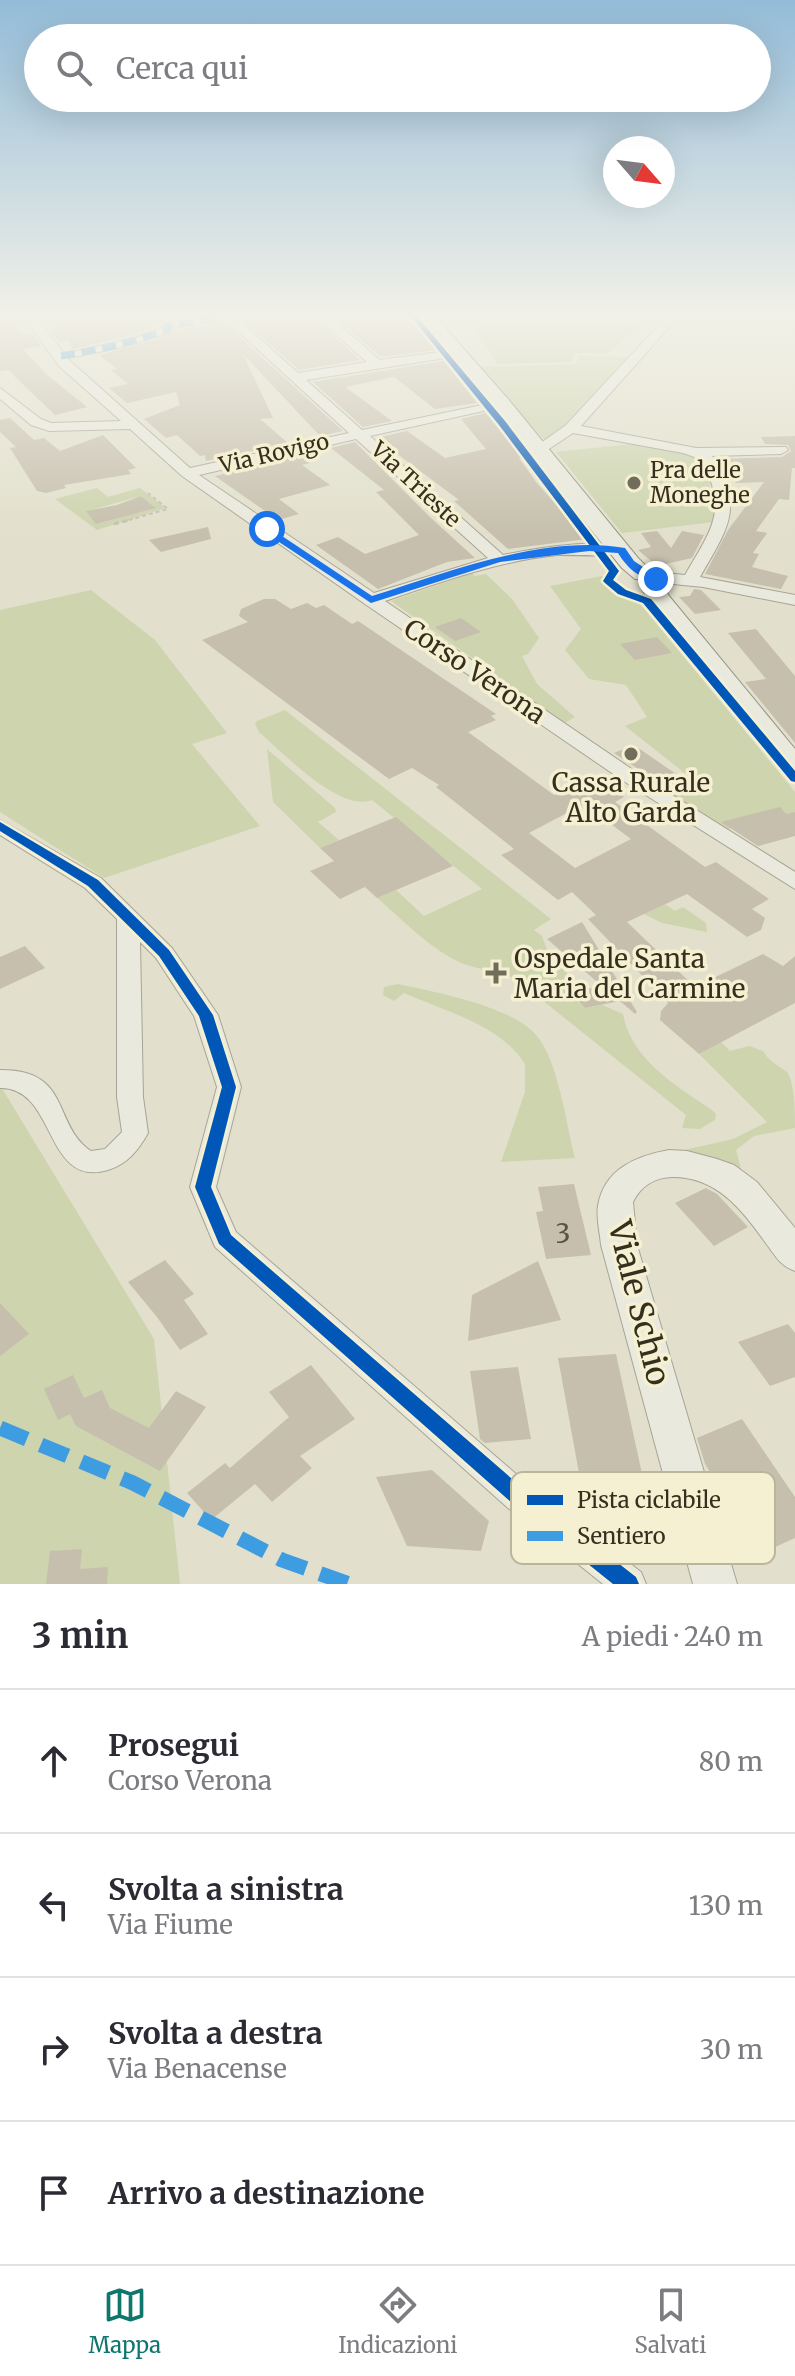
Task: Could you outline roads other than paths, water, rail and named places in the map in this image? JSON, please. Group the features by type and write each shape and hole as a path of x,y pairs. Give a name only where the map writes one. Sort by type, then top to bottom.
{"main road":[{"path":"488,388 650,578 795,767"}],"street":[{"name":"Corso Verona","path":"91,388 187,473 632,778 795,882"},
{"name":"Via Trieste","path":"309,388 498,559"},
{"path":"538,450 571,428 608,388"},
{"path":"0,392 36,422 49,427 132,425"},
{"name":"Via Rovigo","path":"187,473 501,403"},
{"path":"571,428 697,452 781,450"},
{"path":"650,578 726,512 724,491 711,465 697,452"},
{"path":"371,600 498,559 589,548 650,578 795,600"},
{"path":"0,826 93,883 164,953 206,1015 229,1087 203,1187 225,1239 511,1490"},
{"path":"0,1079 15,1078 42,1093 82,1160 109,1160 125,1148 135,1133 130,1097 128,916"},
{"name":"Viale Schio","path":"683,1472 619,1245 615,1206 620,1191 631,1177 656,1165 682,1162 699,1165 736,1185 795,1256"},
{"path":"604,1564 629,1584"},
{"name":"Viale Schio","path":"709,1564 715,1584"}],"place":[{"name":"Pra delle Moneghe","path":"634,483"},
{"name":"Cassa Rurale Alto Garda","path":"631,754"},
{"name":"Ospedale Santa Maria del Carmine","path":"496,973"}]}
